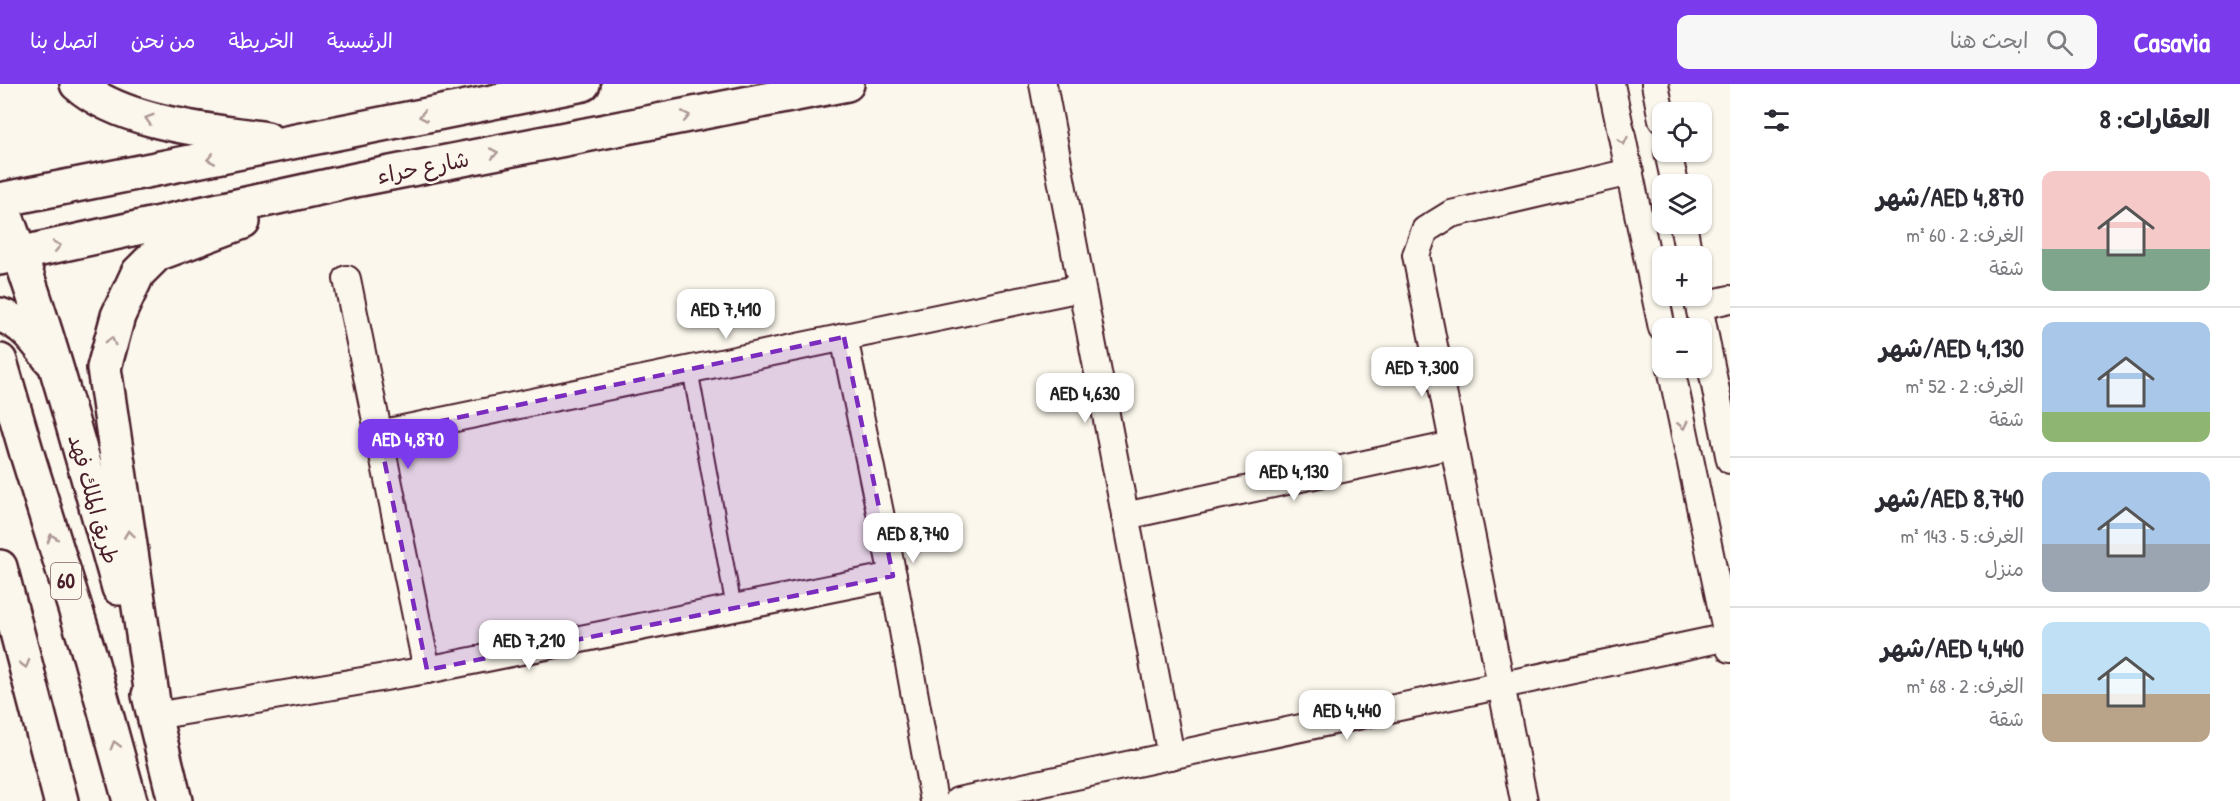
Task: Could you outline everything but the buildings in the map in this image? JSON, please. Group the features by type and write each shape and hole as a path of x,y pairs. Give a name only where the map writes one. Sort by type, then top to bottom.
{"main road":[{"path":"77,84 89,94 150,120 290,143"},
{"path":"0,200 583,84"},
{"name":"شارع حراء","path":"10,256 360,179 847,84"},
{"path":"155,716 104,368 118,316 138,273 157,254 360,179"},
{"name":"طريق الملك فهد","path":"0,200 10,256 58,370 155,716 175,801"},
{"path":"0,315 11,319 33,336 58,370"},
{"name":"60","path":"0,361 90,656 130,801"},
{"path":"0,567 61,801"}],"street":[{"path":"1043,84 1171,756"},
{"path":"1611,84 1660,318"},
{"path":"1655,84 1658,102"},
{"path":"1524,801 1416,255 1425,230 1451,214 1629,172"},
{"path":"347,279 427,670"},
{"path":"379,434 1082,288"},
{"path":"1712,300 1730,299"},
{"path":"1699,306 1730,460"},
{"path":"844,337 893,576 934,801"},
{"path":"958,801 1501,686 1729,643 1673,378"},
{"path":"1125,516 1453,445"},
{"path":"155,716 427,670 893,576"}],"lane":[{"path":"690,369 734,608"}],"highlighted area":[{"path":"844,337 893,576 427,670 379,434"}]}
